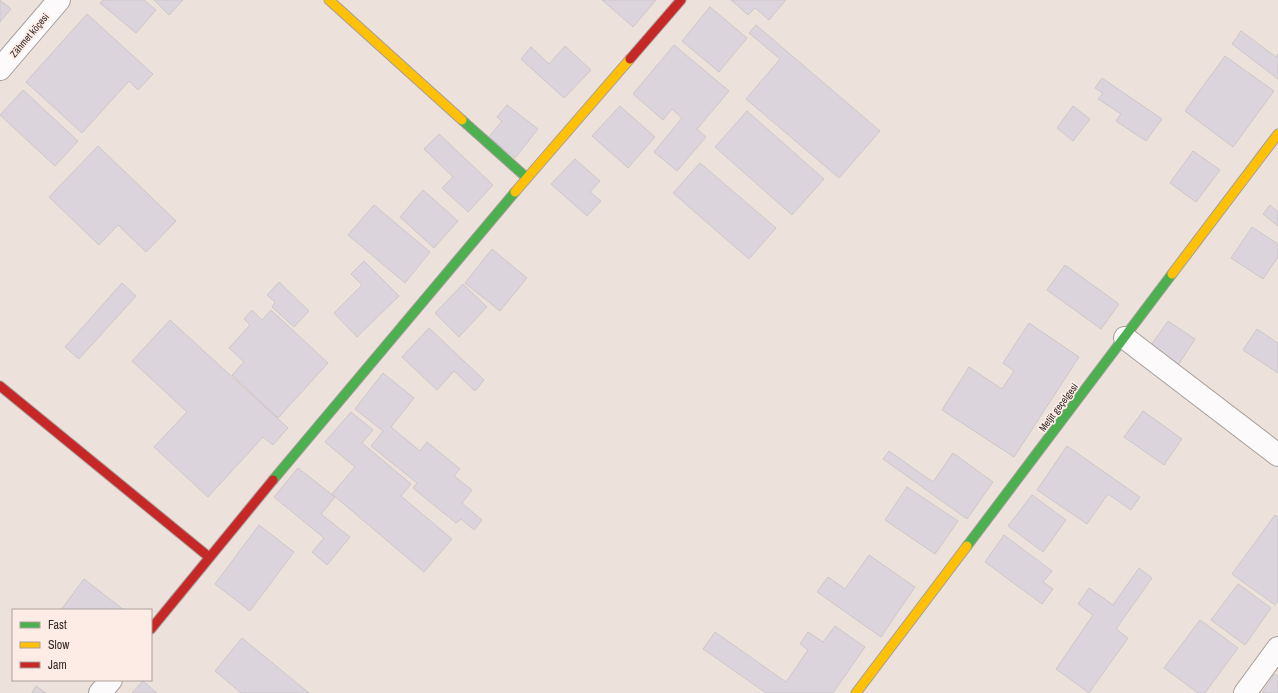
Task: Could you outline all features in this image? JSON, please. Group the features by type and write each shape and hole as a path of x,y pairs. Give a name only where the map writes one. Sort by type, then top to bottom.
{"street":[{"name":"Zähmet köçesi","path":"0,69 59,0"},
{"path":"329,0 527,178"},
{"path":"152,628 209,557 527,178 681,0"},
{"name":"Metjit geçelgesi","path":"856,693 1278,134"},
{"path":"1124,338 1278,455"},
{"path":"0,386 209,557"},
{"path":"1245,693 1278,648"},
{"path":"100,693 110,681"}],"building":[{"path":"0,0 11,9 0,22"},
{"path":"103,0 144,0 156,10 136,33 100,3"},
{"path":"154,0 183,0 169,15"},
{"path":"602,0 656,0 633,27"},
{"path":"731,0 785,1 769,20 755,8 748,15"},
{"path":"710,7 747,38 719,72 682,41"},
{"path":"87,14 153,74 138,90 129,81 82,133 26,82"},
{"path":"756,25 880,131 839,178 746,99 780,59 749,33"},
{"path":"1241,31 1276,57 1278,54 1278,79 1232,44"},
{"path":"674,45 729,91 697,129 706,137 677,171 654,152 682,118 672,109 663,120 633,94"},
{"path":"565,46 591,70 564,98 521,59 531,47 549,64"},
{"path":"1225,56 1274,91 1233,147 1185,111"},
{"path":"1102,78 1162,119 1146,141 1116,121 1121,114 1098,99 1103,93 1095,88"},
{"path":"23,90 78,141 55,166 0,115"},
{"path":"507,105 538,129 515,158 489,137 502,121 497,117"},
{"path":"620,106 655,137 628,168 592,136"},
{"path":"1073,106 1090,119 1073,141 1057,128"},
{"path":"747,111 824,179 792,215 715,147"},
{"path":"439,134 493,185 468,212 442,188 453,177 424,149"},
{"path":"98,146 176,221 146,252 118,225 99,245 49,197"},
{"path":"1193,151 1220,170 1196,202 1170,183"},
{"path":"575,159 600,181 590,192 601,201 587,216 551,184"},
{"path":"700,163 776,228 749,259 673,193"},
{"path":"423,190 458,221 434,248 400,217"},
{"path":"374,205 430,252 405,283 348,235"},
{"path":"1270,205 1278,212 1278,226 1263,214"},
{"path":"1252,227 1278,244 1278,257 1263,279 1231,258"},
{"path":"492,249 527,278 500,311 465,283"},
{"path":"364,261 399,296 357,337 334,313 362,285 351,274"},
{"path":"1065,265 1119,304 1101,329 1047,290"},
{"path":"279,282 309,311 294,327 272,307 275,302 267,295"},
{"path":"122,283 136,296 79,359 65,347"},
{"path":"463,284 487,307 459,337 435,313"},
{"path":"252,310 262,320 271,310 328,363 278,418 232,375 244,362 229,348 250,325 244,319"},
{"path":"170,320 288,428 273,445 263,437 208,497 154,447 187,412 132,361"},
{"path":"1168,321 1195,339 1175,370 1147,351"},
{"path":"1029,323 1079,357 1014,457 942,410 969,367 1002,389 1014,371 1003,363"},
{"path":"429,328 484,380 475,391 454,371 437,390 402,357"},
{"path":"1257,329 1278,343 1278,373 1243,350"},
{"path":"383,373 414,398 391,427 420,451 427,442 460,469 454,476 472,490 462,503 482,520 474,530 461,519 456,523 413,488 417,483 371,446 383,431 355,409"},
{"path":"1143,411 1182,439 1164,465 1124,437"},
{"path":"351,412 373,430 362,443 411,484 401,496 452,539 424,572 332,494 355,467 325,442"},
{"path":"1067,446 1140,497 1131,510 1108,494 1087,524 1037,490"},
{"path":"889,451 933,482 953,453 993,482 967,519 883,459"},
{"path":"298,468 335,497 321,514 350,537 327,565 312,552 324,538 274,497"},
{"path":"907,487 958,521 935,554 885,520"},
{"path":"1032,495 1066,520 1043,552 1008,526"},
{"path":"1275,515 1278,517 1278,601 1275,605 1232,574"},
{"path":"259,525 294,552 250,611 215,584"},
{"path":"1004,535 1052,571 1043,582 1053,589 1042,604 985,562"},
{"path":"869,555 915,587 881,637 817,592 828,577 845,589"},
{"path":"1139,568 1152,578 1116,629 1128,638 1089,693 1056,669 1093,615 1078,604 1089,588 1113,605"},
{"path":"84,579 123,609 62,609"},
{"path":"1238,584 1271,608 1245,645 1211,620"},
{"path":"1200,620 1238,648 1205,693 1198,693 1164,668"},
{"path":"835,626 865,647 833,693 766,693 703,649 715,632 786,682 808,650 800,644 808,632 823,642"},
{"path":"242,638 309,693 241,693 215,671"},
{"path":"1275,674 1278,676 1278,693 1262,693"},
{"path":"143,681 157,693 132,693"},
{"path":"36,686 46,693 32,693"}],"traffic: fast":[{"path":"462,120 527,178"},
{"path":"273,480 515,192"},
{"path":"967,546 1172,274"}],"traffic: slow":[{"path":"329,0 462,120"},
{"path":"515,192 630,59"},
{"path":"1172,274 1278,134"},
{"path":"856,693 967,546"}],"traffic: jam":[{"path":"630,59 681,0"},
{"path":"0,386 209,557"},
{"path":"152,628 273,480"}]}
